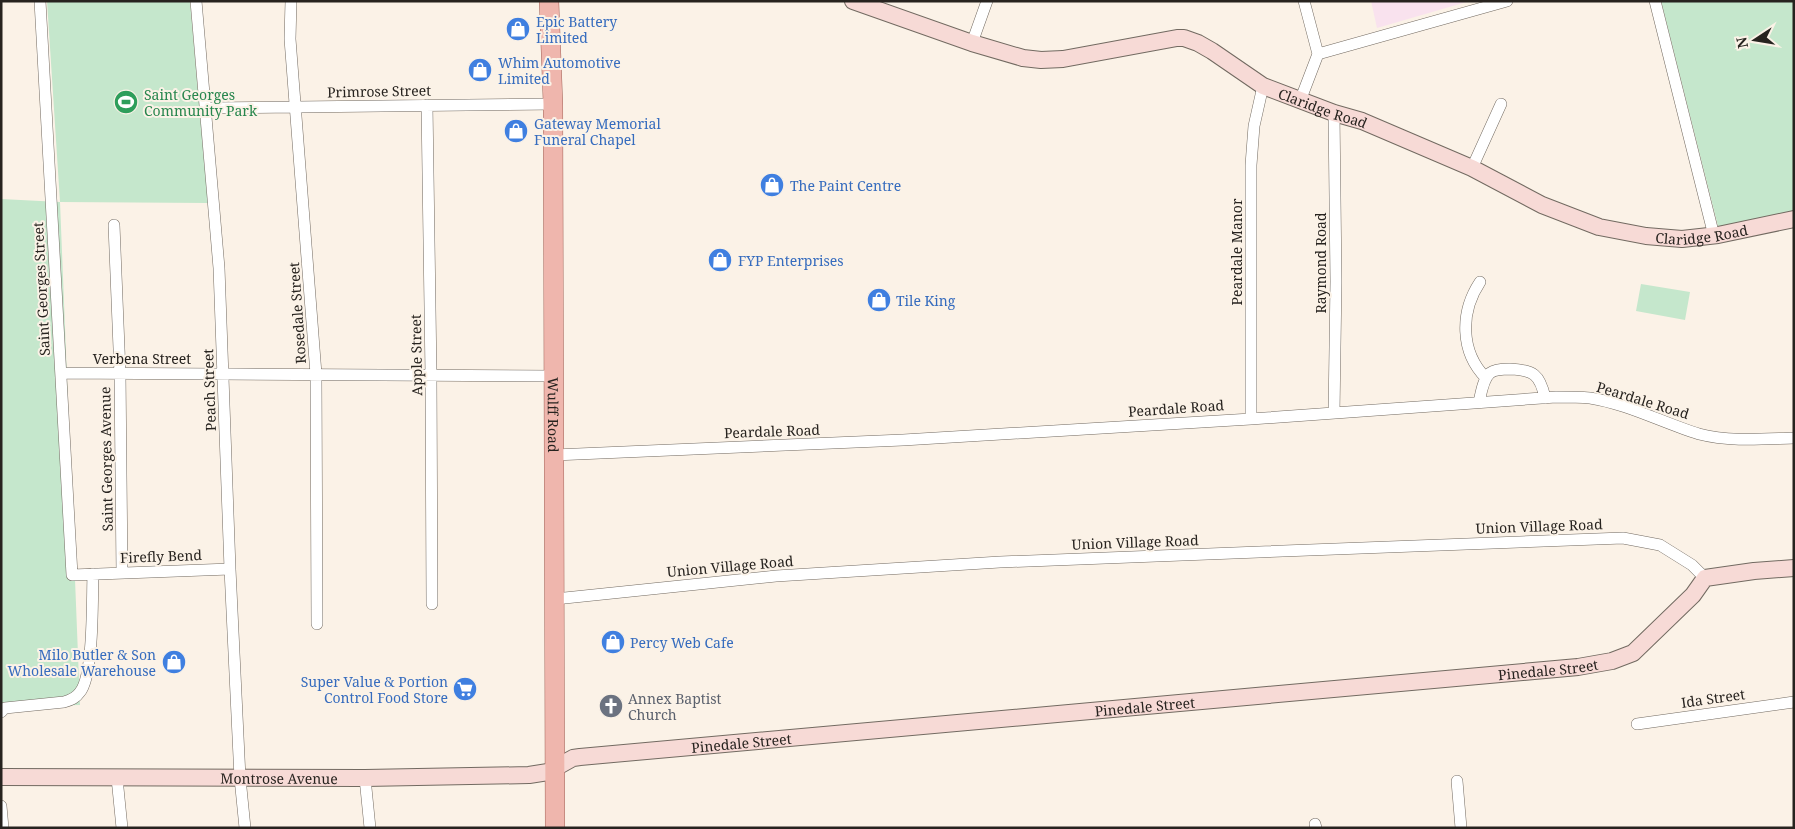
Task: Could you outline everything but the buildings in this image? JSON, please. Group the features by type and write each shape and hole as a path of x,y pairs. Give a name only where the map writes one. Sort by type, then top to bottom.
{"main road":[{"name":"Wulff Road","path":"549,1 553,104 555,828"}],"street":[{"name":"Saint Georges Street","path":"40,1 72,574"},
{"name":"Peach Street","path":"196,1 218,268 240,778 245,828"},
{"name":"Rosedale Street","path":"291,1 290,39 316,374 317,624"},
{"name":"Claridge Road","path":"853,1 972,44 1023,58 1041,60 1063,59 1184,38 1212,50 1263,86 1300,101 1362,121 1472,168 1542,205 1599,227 1666,238 1714,236 1794,219"},
{"path":"972,44 987,1"},
{"path":"1300,101 1318,54 1304,1"},
{"path":"1318,54 1507,1"},
{"path":"1653,3 1714,236"},
{"name":"Peardale Manor","path":"1251,419 1251,165 1254,126 1263,86"},
{"name":"Primrose Street","path":"205,108 553,104"},
{"path":"1472,168 1500,104"},
{"name":"Apple Street","path":"427,105 432,604"},
{"name":"Raymond Road","path":"1334,113 1336,281 1334,413"},
{"name":"Saint Georges Avenue","path":"114,225 120,373 122,573"},
{"path":"1480,282 1473,292 1465,330 1471,358 1476,368 1486,378"},
{"path":"1479,402 1486,378 1493,371 1505,369 1529,371 1535,374 1542,384 1544,398"},
{"name":"Verbena Street","path":"61,373 553,376"},
{"name":"Peardale Road","path":"554,455 903,440 1251,419 1544,398 1590,398 1646,414 1698,434 1719,438 1754,440 1794,438"},
{"name":"Union Village Road","path":"555,599 776,576 990,563 1623,538 1660,545 1692,565 1705,578"},
{"path":"1705,578 1794,568"},
{"name":"Firefly Bend","path":"72,574 230,569"},
{"path":"1,712 5,708 64,702 73,699 82,691 87,673 91,641 93,574"},
{"name":"Pinedale Street","path":"554,769 573,758 580,757 1578,667 1612,661 1633,653 1693,595 1705,578"},
{"name":"Ida Street","path":"1637,724 1794,702"},
{"name":"Montrose Avenue","path":"1,777 365,778 530,775 554,769"},
{"path":"117,778 122,828"},
{"path":"365,778 370,828"},
{"path":"1456,781 1461,828"},
{"path":"1,806 3,828"}],"shaded area":[{"path":"1371,1 1470,1 1377,28"}],"green space":[{"name":"Saint Georges Community Park","path":"47,1 190,1 208,203 60,202"},
{"path":"1661,1 1794,1 1794,217 1719,230"},
{"path":"1,199 60,202 80,705 1,707"},
{"path":"1641,284 1690,292 1685,320 1636,311"}],"place":[{"name":"Epic Battery Limited","path":"518,29"},
{"name":"Whim Automotive Limited","path":"480,70"},
{"name":"Saint Georges Community Park","path":"126,102"},
{"name":"Gateway Memorial Funeral Chapel","path":"516,131"},
{"name":"The Paint Centre","path":"772,185"},
{"name":"FYP Enterprises","path":"720,260"},
{"name":"Tile King","path":"879,300"},
{"name":"Percy Web Cafe","path":"613,642"},
{"name":"Milo Butler & Son Wholesale Warehouse","path":"174,662"},
{"name":"Super Value & Portion Control Food Store","path":"465,689"},
{"name":"Annex Baptist Church","path":"611,706"}]}
